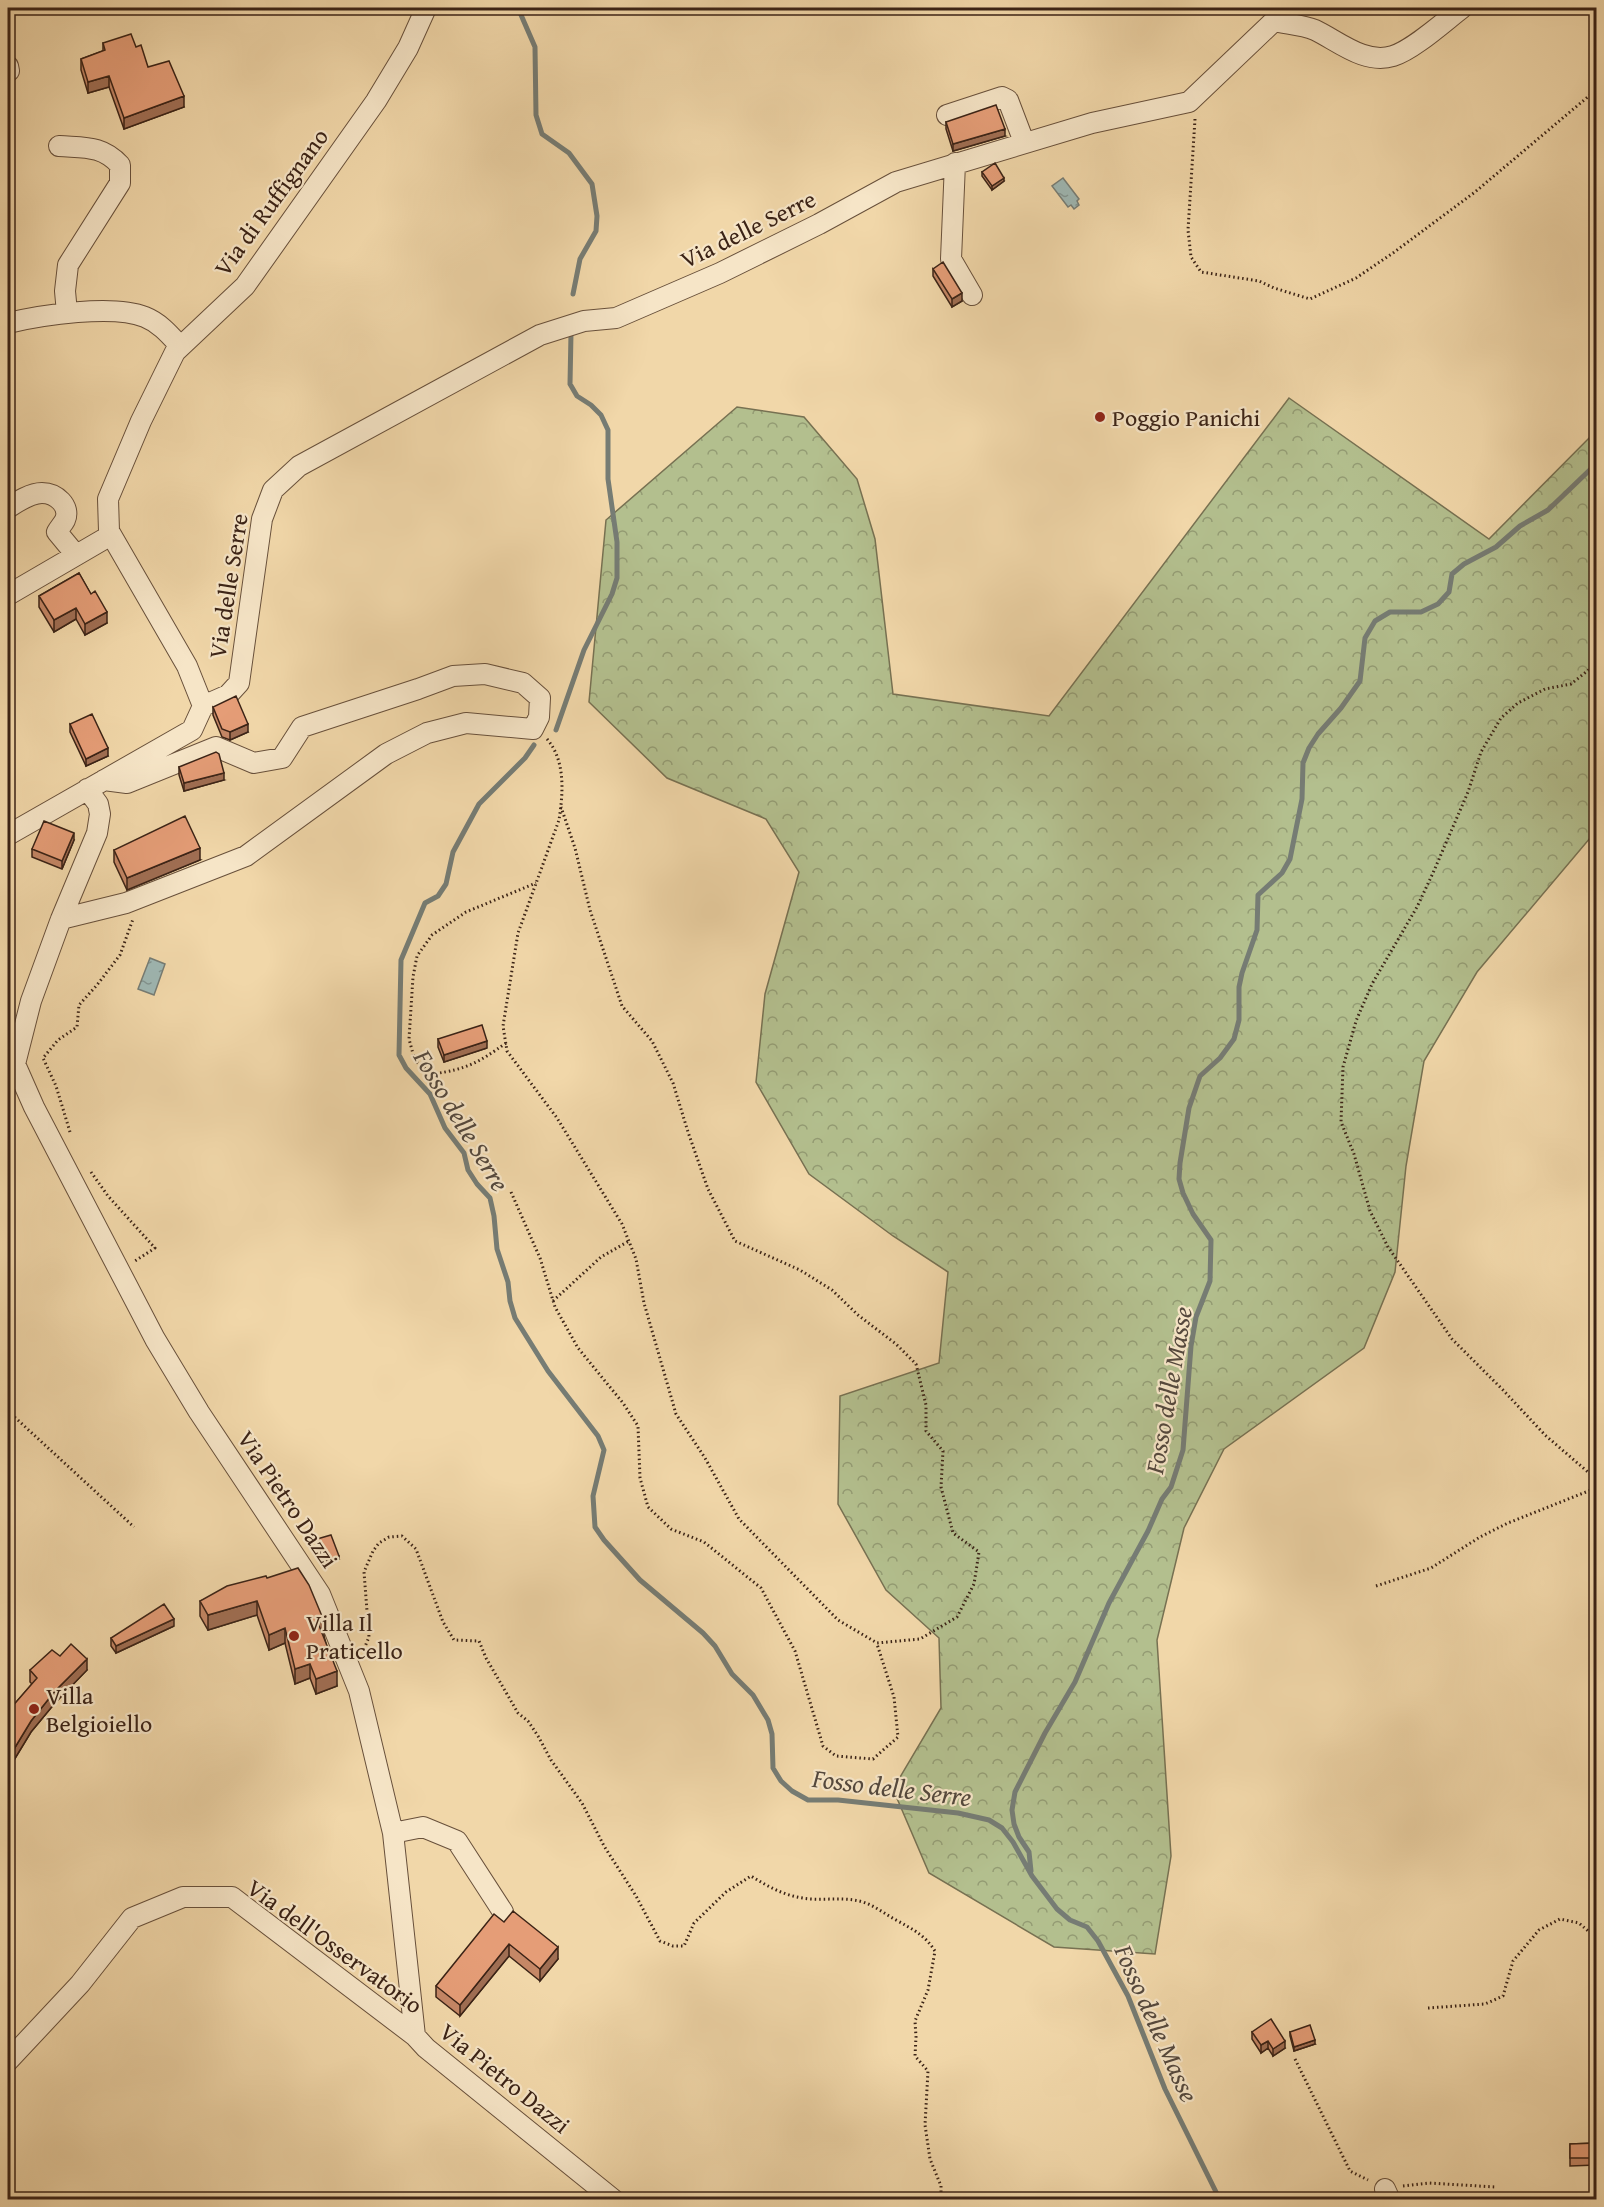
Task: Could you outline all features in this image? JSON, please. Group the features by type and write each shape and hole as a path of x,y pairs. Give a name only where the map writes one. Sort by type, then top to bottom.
{"street":[{"name":"Via di Ruffignano","path":"203,706 187,666 111,535 108,499 141,421 175,352 245,286 376,102 408,48 426,8"},
{"path":"1189,102 1273,14 1314,29 1351,51 1380,57 1393,56 1410,47 1462,8"},
{"path":"947,115 1002,98 1008,100 1024,142"},
{"name":"Via delle Serre","path":"203,706 228,695 239,683 262,519 273,490 299,466 540,335 584,321 616,318 729,268 819,224 896,182 1092,123 1189,102"},
{"path":"59,146 99,149 111,155 120,165 120,183 68,264 65,291 67,313"},
{"path":"955,163 951,259 972,295"},
{"path":"8,323 67,313 124,313 145,317 165,329 180,346"},
{"path":"8,508 32,495 43,493 59,498 66,508 66,518 57,532 76,555"},
{"path":"8,595 111,535"},
{"path":"61,919 136,899 246,856 386,754 427,734 466,723 532,729 539,717 540,698 523,683 485,674 453,676 302,727 282,758 254,764 216,747 126,783 104,780"},
{"path":"8,836 192,730 203,706"},
{"name":"Via Pietro Dazzi","path":"87,789 98,804 100,814 97,833 61,919 11,1062 118,1272 155,1339 199,1412 320,1594 359,1691 393,1833 414,2036 614,2199"},
{"path":"393,1833 423,1827 457,1840 502,1912"},
{"name":"Via dell'Osservatorio","path":"8,2061 80,1984 132,1918 183,1896 232,1898 414,2036"}],"path":[{"path":"1189,102 1196,114 1188,230 1191,257 1201,272 1259,281 1310,299 1356,278 1475,192 1596,90"},
{"path":"1596,664 1571,684 1545,689 1518,702 1501,718 1481,752 1468,792 1449,831 1433,873 1417,907 1372,984 1356,1022 1343,1067 1341,1122 1354,1154 1370,1211 1389,1247 1434,1315 1452,1339 1545,1435 1596,1479"},
{"path":"532,729 548,740 556,754 563,790 559,820 518,933 503,1026 507,1051 556,1118 622,1224 636,1259 644,1303 676,1414 705,1458 739,1519 838,1620 877,1644 920,1639 957,1617 974,1584 979,1552 953,1533 941,1487 943,1451 926,1431 926,1405 916,1364 832,1290 800,1270 735,1241 708,1189 687,1132 673,1083 652,1041 622,1006 590,910 575,848 561,807"},
{"path":"506,1043 485,1058 461,1070 433,1074 415,1061 409,1039 415,966 417,956 432,935 466,912 536,883"},
{"path":"72,1136 56,1086 43,1058 58,1040 77,1027 79,1005 120,955 133,925 136,899"},
{"path":"87,1167 108,1196 154,1248 118,1272"},
{"path":"512,1192 540,1258 553,1301 578,1348 623,1403 638,1426 640,1478 648,1507 671,1529 704,1542 761,1588 795,1651 823,1746 836,1756 873,1759 898,1737 894,1697 877,1644"},
{"path":"553,1301 601,1257 629,1241"},
{"path":"8,1411 134,1527"},
{"path":"1376,1586 1431,1568 1480,1537 1508,1523 1596,1488"},
{"path":"348,1664 364,1649 369,1637 364,1584 364,1572 368,1560 379,1543 389,1537 402,1536 416,1549 424,1566 442,1622 454,1640 478,1641 518,1713 528,1721 551,1760 582,1803 604,1846 636,1896 660,1941 672,1946 684,1946 694,1923 726,1892 751,1876 793,1896 810,1899 850,1899 864,1902 913,1928 928,1939 935,1951 934,1962 928,1990 915,2022 915,2056 928,2071 925,2125 930,2158 942,2186 942,2199"},
{"path":"1428,2008 1485,2004 1503,1996 1514,1961 1539,1930 1560,1919 1579,1923 1596,1938"},
{"path":"1295,2059 1350,2172 1388,2194 1429,2183 1495,2187"}],"green space":[{"path":"1289,398 1489,539 1596,431 1596,831 1477,972 1424,1061 1406,1166 1395,1272 1364,1348 1224,1449 1184,1528 1157,1640 1171,1856 1155,1954 1054,1947 929,1873 893,1789 941,1708 939,1638 886,1590 838,1504 840,1396 939,1363 948,1272 893,1236 809,1174 756,1082 765,994 799,872 766,819 667,778 589,702 606,520 737,407 804,417 857,479 875,539 893,694 1049,716"}],"water":[{"path":"1063,178 1079,199 1077,201 1079,205 1074,209 1071,205 1068,207 1052,186"},
{"path":"150,958 165,964 154,995 138,989"}],"building":[{"path":"131,34 136,47 141,45 148,67 169,61 184,96 124,118 109,76 88,82 81,59 105,50 103,43"},
{"path":"996,105 1005,129 953,144 946,122"},
{"path":"995,163 1004,178 992,186 982,172"},
{"path":"8,171 13,173 8,187"},
{"path":"943,262 962,293 952,299 933,269"},
{"path":"79,573 91,594 95,591 107,612 85,624 76,608 54,620 39,596"},
{"path":"236,696 248,724 230,732 222,729 213,707"},
{"path":"92,714 108,748 86,759 70,724"},
{"path":"216,752 219,754 224,773 184,783 179,767"},
{"path":"185,816 200,848 127,878 114,850"},
{"path":"44,821 74,833 62,861 32,849"},
{"path":"482,1025 487,1041 444,1055 438,1039"},
{"path":"331,1535 339,1556 324,1561 317,1539"},
{"name":"Villa Il Praticello","path":"298,1568 309,1585 324,1621 318,1623 337,1671 316,1679 310,1664 295,1669 285,1628 269,1635 257,1601 208,1615 200,1601 227,1586 266,1576 267,1578"},
{"path":"164,1604 174,1619 116,1646 111,1638"},
{"name":"Villa Belgioiello","path":"71,1644 87,1659 55,1691 31,1721 11,1754 8,1751 8,1705 11,1708 37,1678 30,1670 52,1650 60,1656"},
{"path":"513,1911 558,1947 540,1969 509,1944 460,2005 436,1986 494,1914 504,1922"},
{"path":"1271,2019 1285,2041 1273,2049 1268,2041 1261,2045 1252,2032"},
{"path":"1310,2025 1315,2040 1294,2047 1290,2032"},
{"path":"1596,2143 1596,2158 1570,2158 1570,2144"}],"waterway":[{"name":"Fosso delle Serre","path":"518,8 535,47 536,115 542,134 569,153 592,184 597,216 596,231 580,259 573,294"},
{"name":"Fosso delle Serre","path":"556,730 584,650 612,594 617,578 617,542 608,479 608,430 601,415 577,396 570,384 571,333"},
{"name":"Fosso delle Masse","path":"1031,1871 1029,1852 1014,1824 1012,1810 1015,1792 1045,1733 1075,1682 1109,1603 1148,1531 1162,1499 1171,1487 1183,1450 1191,1346 1196,1317 1210,1281 1211,1240 1193,1214 1179,1179 1189,1108 1200,1076 1220,1058 1234,1039 1239,1020 1239,987 1257,930 1258,895 1282,873 1290,859 1302,799 1303,763 1309,748 1360,681 1365,638 1375,621 1390,612 1421,612 1438,604 1449,592 1452,574 1464,564 1496,547 1520,526 1548,510 1596,464"},
{"name":"Fosso delle Serre","path":"534,745 525,758 479,804 453,852 446,884 438,896 425,903 401,960 399,1055 406,1068 430,1094 445,1128 464,1153 468,1170 490,1198 497,1249 508,1282 515,1318 548,1371 598,1436 604,1450 593,1496 595,1527 640,1580 703,1633 715,1646 732,1674 753,1695 768,1720 772,1734 773,1768 781,1781 792,1791 808,1800 838,1800 958,1813 989,1820 1002,1828 1013,1842 1032,1876 1057,1909 1070,1920 1087,1927 1098,1941 1128,1996 1165,2089 1220,2200"}],"place":[{"name":"Poggio Panichi","path":"1100,417"},
{"name":"Villa Il Praticello","path":"294,1636"},
{"name":"Villa Belgioiello","path":"34,1709"}]}
